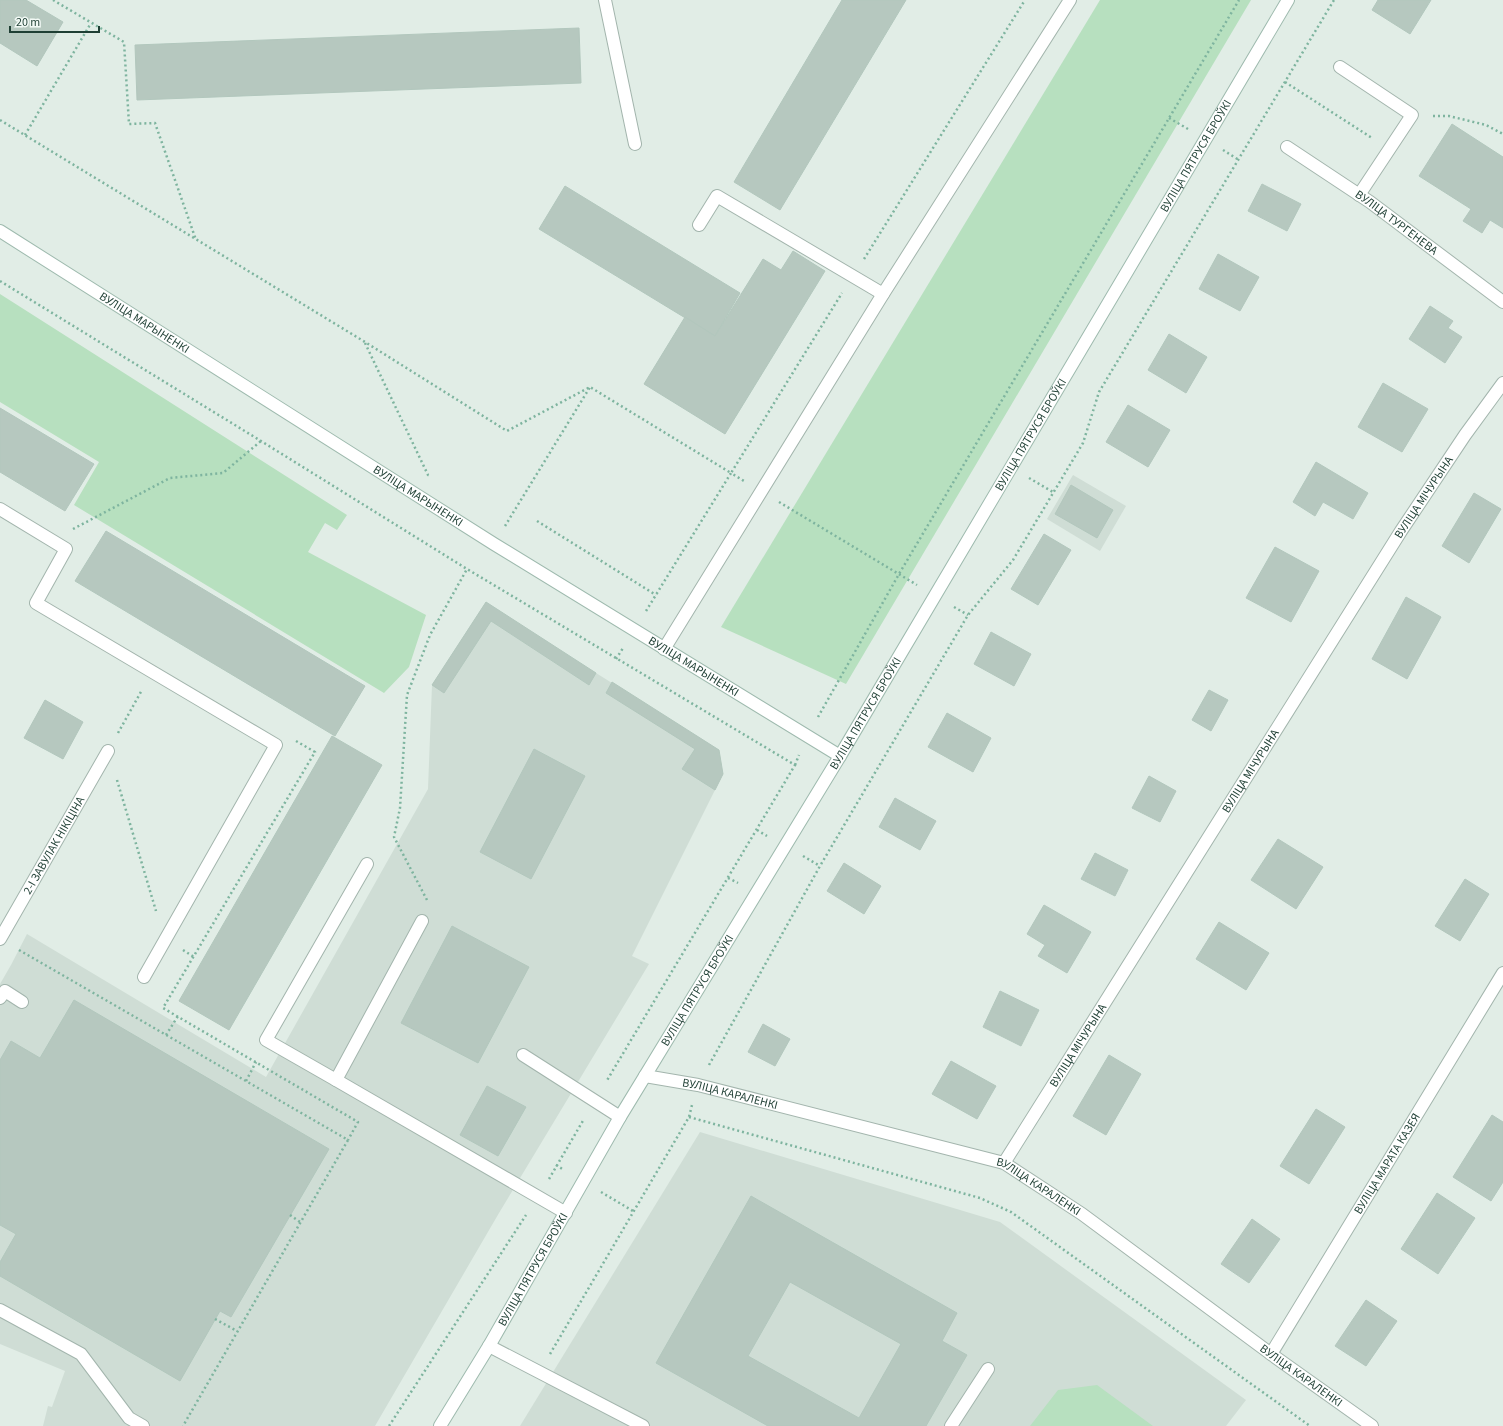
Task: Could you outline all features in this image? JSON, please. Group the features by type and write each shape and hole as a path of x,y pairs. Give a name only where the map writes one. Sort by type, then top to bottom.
{"street":[{"path":"605,0 635,144"},
{"path":"664,649 883,294 1070,0"},
{"name":"ВУЛІЦА ПЯТРУСЯ БРОЎКІ","path":"440,1426 489,1346 620,1117 840,756 1288,0"},
{"path":"1340,67 1412,115 1359,195"},
{"name":"ВУЛІЦА ТУРГЕНЕВА","path":"1287,147 1359,195 1503,302"},
{"path":"699,225 717,196 883,294"},
{"name":"ВУЛІЦА МАРЫНЕНКІ","path":"0,231 494,544 840,756"},
{"name":"ВУЛІЦА МІЧУРЫНА","path":"1004,1163 1401,531 1465,435 1503,383"},
{"path":"0,510 66,549 36,603 276,745 144,977"},
{"name":"2-І ЗАВУЛАК НІКІЦІНА","path":"0,939 108,751"},
{"path":"367,864 266,1040 566,1213"},
{"path":"336,1080 422,922"},
{"name":"ВУЛІЦА МАРАТА КАЗЕЯ","path":"1271,1354 1503,973"},
{"path":"0,998 4,991 22,1002"},
{"path":"523,1055 620,1117"},
{"name":"ВУЛІЦА КАРАЛЕНКІ","path":"645,1076 698,1085 1004,1163 1082,1214 1271,1354 1372,1426"},
{"path":"0,1310 81,1354 129,1418 143,1426"},
{"path":"489,1346 643,1426"},
{"path":"951,1426 988,1369"}],"path":[{"path":"53,0 124,42 129,124 155,123 196,240"},
{"path":"616,659 1025,0"},
{"path":"389,1426 538,1197 795,765 807,736 899,574 1239,0"},
{"path":"539,1372 689,1117 698,1085 820,866 968,615 1013,560 1083,443 1099,392 1334,0"},
{"path":"25,135 91,22"},
{"path":"1285,82 1389,149"},
{"path":"1412,115 1449,116 1486,124 1503,134"},
{"path":"0,120 365,342 507,431 590,386"},
{"path":"0,281 467,569 795,765"},
{"path":"365,342 428,475 435,479"},
{"path":"590,386 731,473 968,615"},
{"path":"494,544 590,386"},
{"path":"60,545 66,532 170,478 223,473 261,441"},
{"path":"1011,467 1053,492"},
{"path":"499,521 506,525"},
{"path":"537,522 656,595"},
{"path":"422,922 428,901 394,837 400,808 407,695 430,635 467,569"},
{"path":"152,672 108,751 165,939 194,957"},
{"path":"0,939 348,1140 183,1426"},
{"path":"166,1035 178,1016"},
{"path":"246,1081 256,1062"},
{"path":"689,1117 980,1198 1011,1212 1310,1426"},
{"path":"290,1214 300,1222"},
{"path":"216,1320 237,1331"}],"shaded area":[{"path":"1073,475 1126,506 1100,551 1047,519"},
{"path":"486,602 719,750 723,774 632,956 649,964 499,1213 375,1426 43,1426 48,1406 52,1407 65,1371 0,1344 0,984 27,934 266,1077 428,789 432,685"},
{"path":"700,1132 1000,1222 1246,1400 1226,1426 520,1426"}],"green space":[{"path":"1100,0 1251,0 846,684 721,627"},
{"path":"0,294 347,515 337,530 325,523 308,552 426,615 409,667 384,693 74,505 99,462 0,402"},
{"path":"1097,1385 1153,1426 1030,1426 1058,1390"}],"building":[{"path":"0,0 26,0 63,22 37,66 0,43"},
{"path":"842,0 906,0 780,210 734,182"},
{"path":"1378,0 1431,0 1410,34 1372,10"},
{"path":"579,28 581,83 137,100 135,45"},
{"path":"1452,124 1503,157 1503,228 1490,220 1482,233 1463,221 1471,209 1419,176"},
{"path":"1262,184 1301,204 1287,231 1248,211"},
{"path":"565,186 740,293 715,336 539,229"},
{"path":"793,251 825,271 725,434 644,384 685,317 715,336 763,259 781,270"},
{"path":"1218,254 1259,277 1240,311 1199,289"},
{"path":"1430,306 1453,321 1448,328 1462,337 1445,363 1409,339"},
{"path":"1169,334 1207,357 1186,393 1148,370"},
{"path":"1383,383 1428,409 1402,452 1358,427"},
{"path":"1128,405 1170,430 1148,467 1106,442"},
{"path":"0,408 94,464 65,511 0,472"},
{"path":"1316,462 1368,493 1353,519 1323,502 1315,516 1293,502"},
{"path":"1071,485 1113,510 1097,538 1055,514"},
{"path":"1474,493 1501,509 1469,563 1442,546"},
{"path":"106,531 365,686 335,736 75,581"},
{"path":"1044,534 1071,550 1038,605 1011,589"},
{"path":"1275,547 1319,571 1291,622 1246,598"},
{"path":"1406,597 1441,617 1407,679 1372,659"},
{"path":"486,602 596,673 589,685 491,621 444,693 432,685"},
{"path":"991,632 1031,654 1014,686 974,664"},
{"path":"612,682 719,750 723,774 715,790 682,769 695,749 606,693"},
{"path":"1209,690 1228,700 1211,731 1192,720"},
{"path":"45,700 83,722 63,759 24,738"},
{"path":"947,713 991,738 973,772 928,747"},
{"path":"332,736 382,765 229,1030 179,1001"},
{"path":"534,749 585,776 531,879 480,852"},
{"path":"1149,776 1176,791 1160,822 1132,808"},
{"path":"895,798 936,821 920,850 879,827"},
{"path":"1278,839 1323,867 1296,909 1251,880"},
{"path":"1095,853 1128,870 1115,896 1081,879"},
{"path":"844,863 881,886 864,914 827,891"},
{"path":"1465,879 1489,894 1460,941 1435,926"},
{"path":"1044,905 1091,932 1067,973 1038,956 1045,945 1027,934"},
{"path":"1219,922 1269,953 1246,990 1196,959"},
{"path":"452,926 529,967 478,1063 401,1023"},
{"path":"1000,991 1039,1010 1021,1046 983,1027"},
{"path":"74,1000 329,1149 231,1317 220,1311 180,1381 0,1276 0,1262 16,1234 0,1225 0,1060 11,1041 40,1058"},
{"path":"763,1024 790,1039 775,1066 748,1052"},
{"path":"1109,1055 1141,1074 1106,1135 1073,1116"},
{"path":"951,1061 996,1086 977,1119 932,1094"},
{"path":"487,1086 526,1107 498,1156 460,1135"},
{"path":"1316,1109 1345,1127 1309,1184 1280,1166"},
{"path":"1492,1115 1503,1122 1503,1182 1491,1201 1453,1177"},
{"path":"1437,1193 1475,1218 1438,1274 1401,1249"},
{"path":"751,1196 957,1313 942,1341 967,1355 926,1426 768,1426 656,1363","holes":["790,1282 901,1344 859,1418 748,1356"]},
{"path":"1252,1219 1280,1239 1249,1283 1221,1264"},
{"path":"1366,1300 1397,1321 1366,1366 1335,1346"}]}
